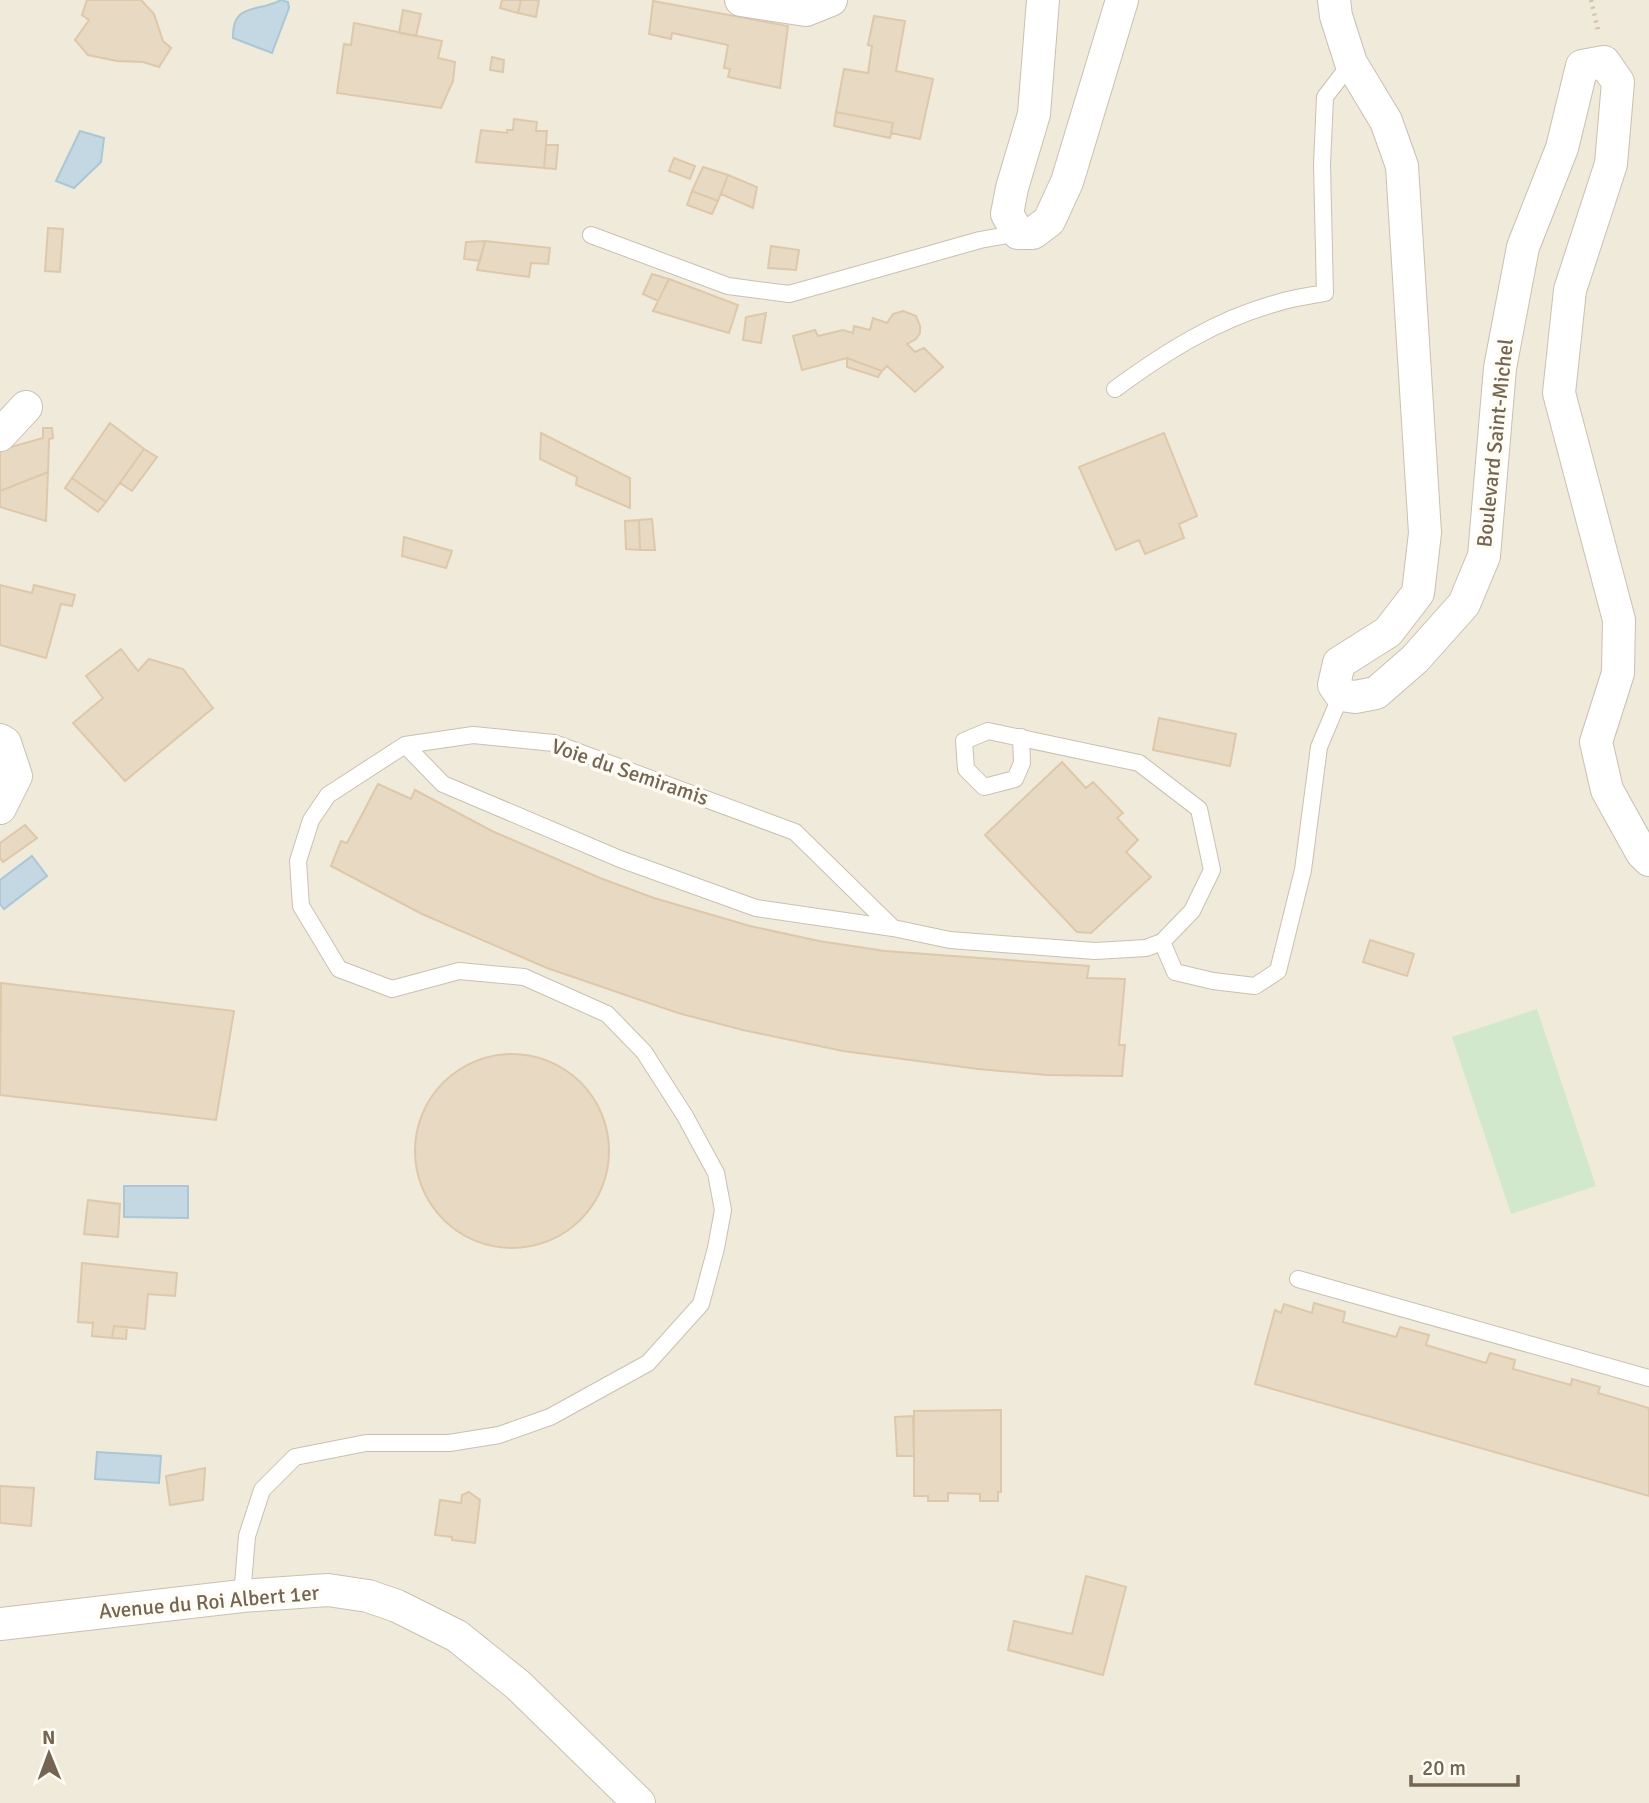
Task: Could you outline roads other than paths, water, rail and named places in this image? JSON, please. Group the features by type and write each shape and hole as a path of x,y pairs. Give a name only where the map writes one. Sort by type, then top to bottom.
{"street":[{"path":"741,0 806,10 831,0"},
{"path":"1043,0 1034,114 1012,188 1007,215 1018,233 1033,233 1049,221 1067,182 1122,0"},
{"path":"1334,0 1336,16 1351,63 1385,121 1402,166 1425,533 1418,593 1388,632 1339,663 1334,685 1340,695"},
{"name":"Boulevard Saint-Michel","path":"1340,695 1355,697 1376,693 1415,659 1464,604 1484,556 1500,368 1523,247 1562,148 1582,66 1604,62 1618,82 1611,164 1570,290 1559,393 1619,620 1618,673 1596,742 1607,790 1642,853 1649,860"},
{"path":"0,435 26,407"},
{"path":"0,740 5,743 16,776 0,808"},
{"name":"Avenue du Roi Albert 1er","path":"0,1624 242,1596 328,1590 368,1596 397,1606 457,1636 518,1685 639,1803"}],"lane":[{"path":"1115,388 1157,358 1231,319 1277,302 1325,293 1322,165 1325,97 1351,63"},
{"path":"590,235 727,286 789,294 980,240 1018,233"},
{"path":"1162,942 1174,972 1213,981 1255,986 1278,971 1303,870 1319,747 1340,695"},
{"name":"Voie du Semiramis","path":"242,1596 247,1536 262,1490 295,1457 366,1443 449,1443 499,1435 550,1417 648,1363 701,1304 723,1210 716,1173 685,1116 644,1052 607,1014 524,977 460,971 392,989 339,969 301,906 298,861 311,820 328,796 405,745 473,734 554,743 795,832 893,928"},
{"path":"405,745 443,784 620,859 756,908 893,928 950,940 1095,951 1146,948 1162,942 1192,911 1212,870 1199,809 1139,763 1021,737"},
{"path":"1298,1279 1649,1377"}],"water":[{"path":"281,0 288,2 289,8 272,53 233,38 234,27 241,14"},
{"path":"80,131 104,138 101,162 74,188 56,181"},
{"path":"32,856 47,876 4,909 0,904 0,880"},
{"path":"511,1070 541,1078 562,1094 574,1116 578,1139 574,1162 561,1181 541,1193 514,1196 504,1194 490,1186 479,1174 501,1157 514,1159 524,1156 530,1149 531,1135 520,1127 508,1128 500,1133 486,1125 470,1110 459,1090 483,1075"},
{"path":"124,1186 188,1186 188,1218 124,1217"},
{"path":"97,1452 161,1456 159,1483 95,1479"}]}
